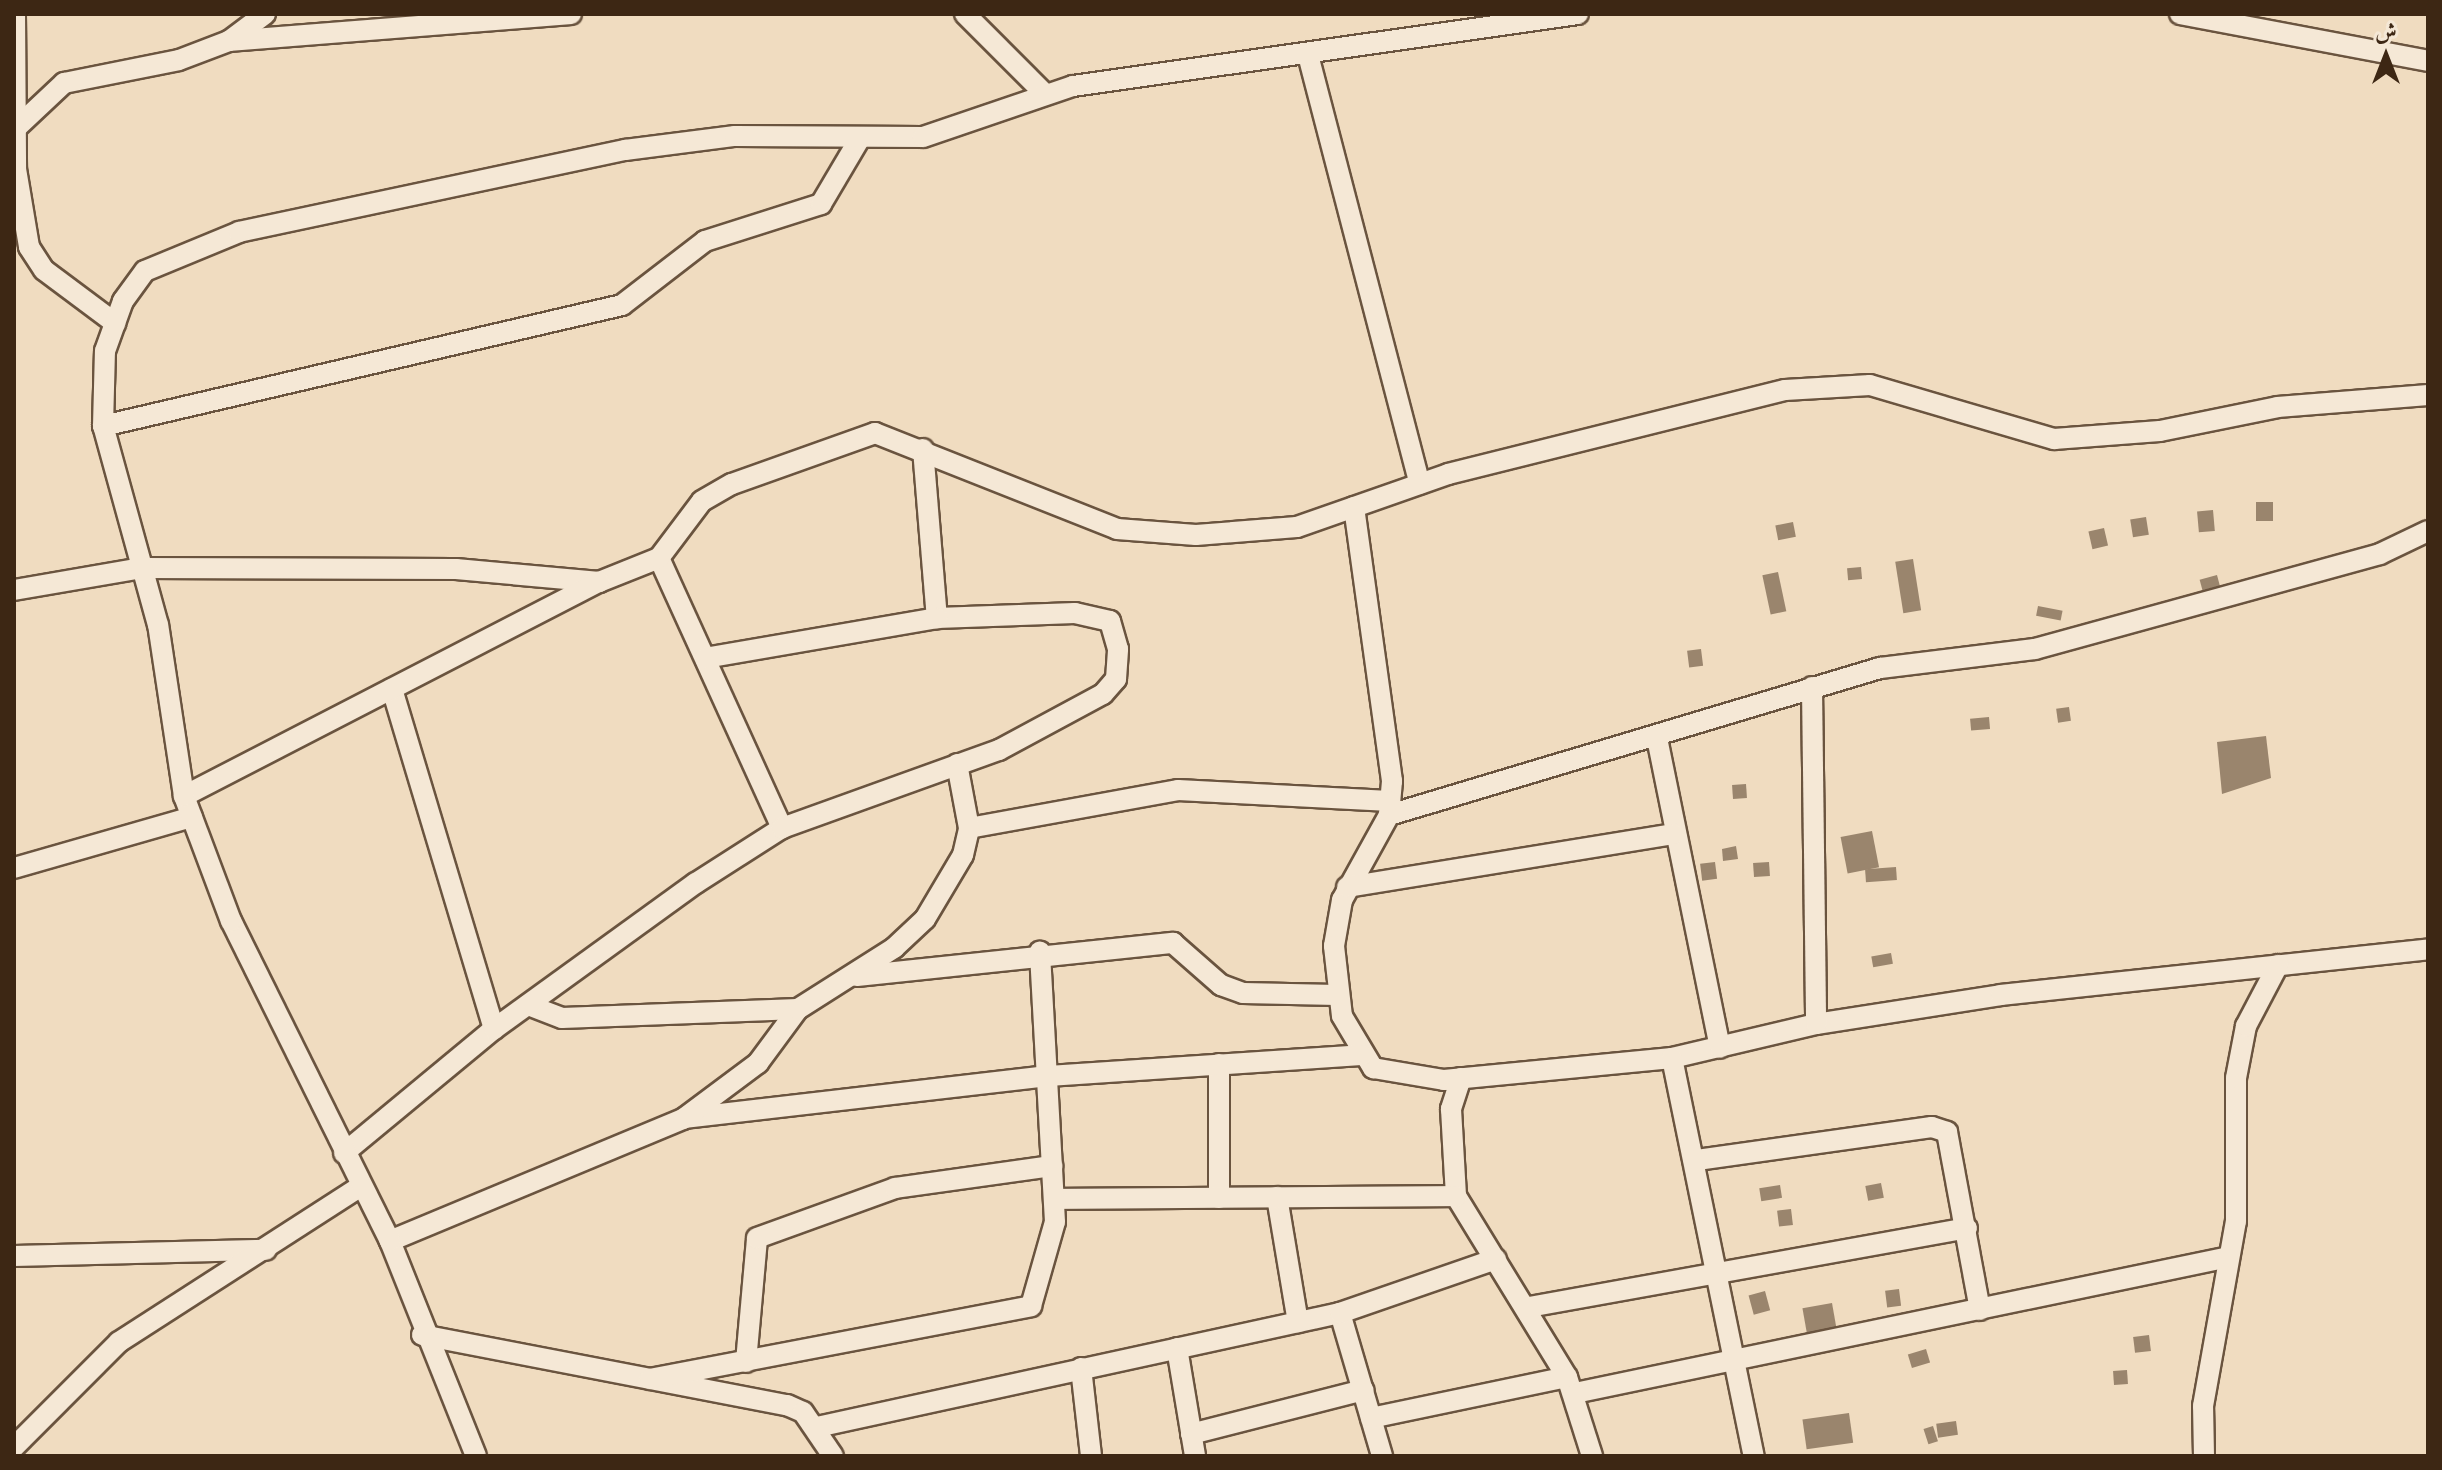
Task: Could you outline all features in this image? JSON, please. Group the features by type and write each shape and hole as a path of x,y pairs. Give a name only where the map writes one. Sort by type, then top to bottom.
{"street":[{"path":"15,14 19,207 29,247 44,270 115,323"},
{"path":"229,41 265,14"},
{"path":"16,128 64,83 147,70 229,41 571,14"},
{"path":"965,14 1045,94"},
{"path":"476,1456 422,1335 390,1241 231,921 184,796 158,625 103,426 105,351 115,323 145,271 239,232 625,150 735,136 923,137 1045,94 1578,14"},
{"path":"2180,14 2428,61"},
{"path":"1308,55 1420,484"},
{"path":"103,426 622,305 705,241 821,204 860,138"},
{"path":"184,796 599,582 659,558 702,501 732,484 864,435 886,434 1117,529 1261,533 1354,507 1420,484 1785,390 1870,385 2054,439 2160,431 2278,407 2428,395"},
{"path":"923,449 937,618"},
{"path":"1354,507 1390,746 1390,808 1347,887 1334,946 1337,995 1362,1055 1373,1068 1399,1076 1461,1078 1672,1058 1816,1024 2428,949"},
{"path":"969,828 1178,790 1390,808 1657,738 1812,687 1902,663 2035,649 2380,554 2428,531"},
{"path":"659,558 782,828"},
{"path":"14,590 141,568 456,569 599,582"},
{"path":"344,1153 494,1029 782,828 999,750 1103,694 1116,679 1118,649 1110,621 1097,616 937,618 705,658"},
{"path":"1812,687 1816,1024"},
{"path":"392,689 494,1029"},
{"path":"1657,738 1674,834 1720,1048"},
{"path":"390,1241 683,1119 758,1063 798,1009 852,976 925,919 963,855 969,828 957,764"},
{"path":"14,868 192,817"},
{"path":"1347,887 1674,834"},
{"path":"852,976 1040,951 1173,943 1221,985 1243,993 1337,995"},
{"path":"650,1379 1021,1312 1034,1296 1055,1222 1040,951"},
{"path":"2204,1456 2203,1406 2236,1221 2236,1078 2246,1026 2278,965"},
{"path":"528,1005 562,1018 798,1009"},
{"path":"683,1119 1047,1076 1362,1055"},
{"path":"1672,1058 1721,1269 1731,1364 1754,1456"},
{"path":"1219,1064 1219,1198"},
{"path":"1461,1078 1451,1109 1456,1196 1529,1307 1571,1385 1592,1456"},
{"path":"1697,1160 1932,1127 1953,1143 1980,1310"},
{"path":"746,1362 757,1238 895,1188 1052,1166"},
{"path":"14,1447 119,1342 271,1250 361,1186"},
{"path":"1054,1199 1456,1196"},
{"path":"1277,1197 1298,1322"},
{"path":"1529,1307 1721,1269 1967,1228"},
{"path":"14,1256 271,1250"},
{"path":"1371,1418 1571,1385 1731,1364 2229,1257"},
{"path":"817,1427 1340,1313 1496,1259"},
{"path":"1340,1313 1382,1456"},
{"path":"422,1335 787,1405 817,1427 833,1456"},
{"path":"1177,1348 1195,1456"},
{"path":"1081,1368 1091,1456"},
{"path":"1191,1434 1363,1390"}],"building":[{"path":"2256,502 2273,502 2273,521 2256,521"},
{"path":"2213,510 2215,531 2199,532 2197,511"},
{"path":"2146,517 2149,535 2133,537 2130,520"},
{"path":"1793,522 1796,537 1778,540 1775,525"},
{"path":"2104,528 2108,546 2092,549 2088,532"},
{"path":"1913,559 1921,610 1903,613 1895,562"},
{"path":"1861,567 1862,579 1848,580 1847,568"},
{"path":"1778,572 1786,611 1771,614 1762,575"},
{"path":"2217,575 2220,586 2202,590 2200,580"},
{"path":"2038,606 2063,611 2061,621 2036,616"},
{"path":"1701,649 1703,666 1689,668 1687,651"},
{"path":"2069,707 2071,721 2058,723 2056,709"},
{"path":"1989,717 1990,729 1971,731 1970,719"},
{"path":"2266,736 2271,778 2222,794 2217,742"},
{"path":"1746,784 1747,798 1733,799 1732,785"},
{"path":"1872,831 1879,867 1848,873 1841,837"},
{"path":"1736,846 1738,859 1723,861 1722,849"},
{"path":"1715,862 1717,879 1702,881 1700,864"},
{"path":"1769,862 1770,876 1754,877 1753,863"},
{"path":"1896,867 1897,880 1866,882 1865,869"},
{"path":"1891,953 1893,964 1873,967 1871,956"},
{"path":"1881,1183 1884,1198 1868,1201 1865,1186"},
{"path":"1780,1185 1782,1198 1761,1201 1759,1188"},
{"path":"1791,1209 1793,1225 1779,1227 1777,1211"},
{"path":"1899,1289 1901,1306 1887,1308 1885,1291"},
{"path":"1765,1291 1770,1310 1754,1315 1749,1295"},
{"path":"1832,1303 1837,1332 1807,1337 1802,1308"},
{"path":"2149,1335 2151,1351 2135,1353 2133,1337"},
{"path":"1926,1349 1930,1362 1912,1368 1908,1355"},
{"path":"2127,1370 2128,1384 2114,1385 2113,1371"},
{"path":"1849,1413 1853,1443 1807,1449 1802,1420"},
{"path":"1956,1421 1958,1435 1938,1438 1936,1424"},
{"path":"1933,1426 1938,1441 1928,1444 1923,1429"}]}
